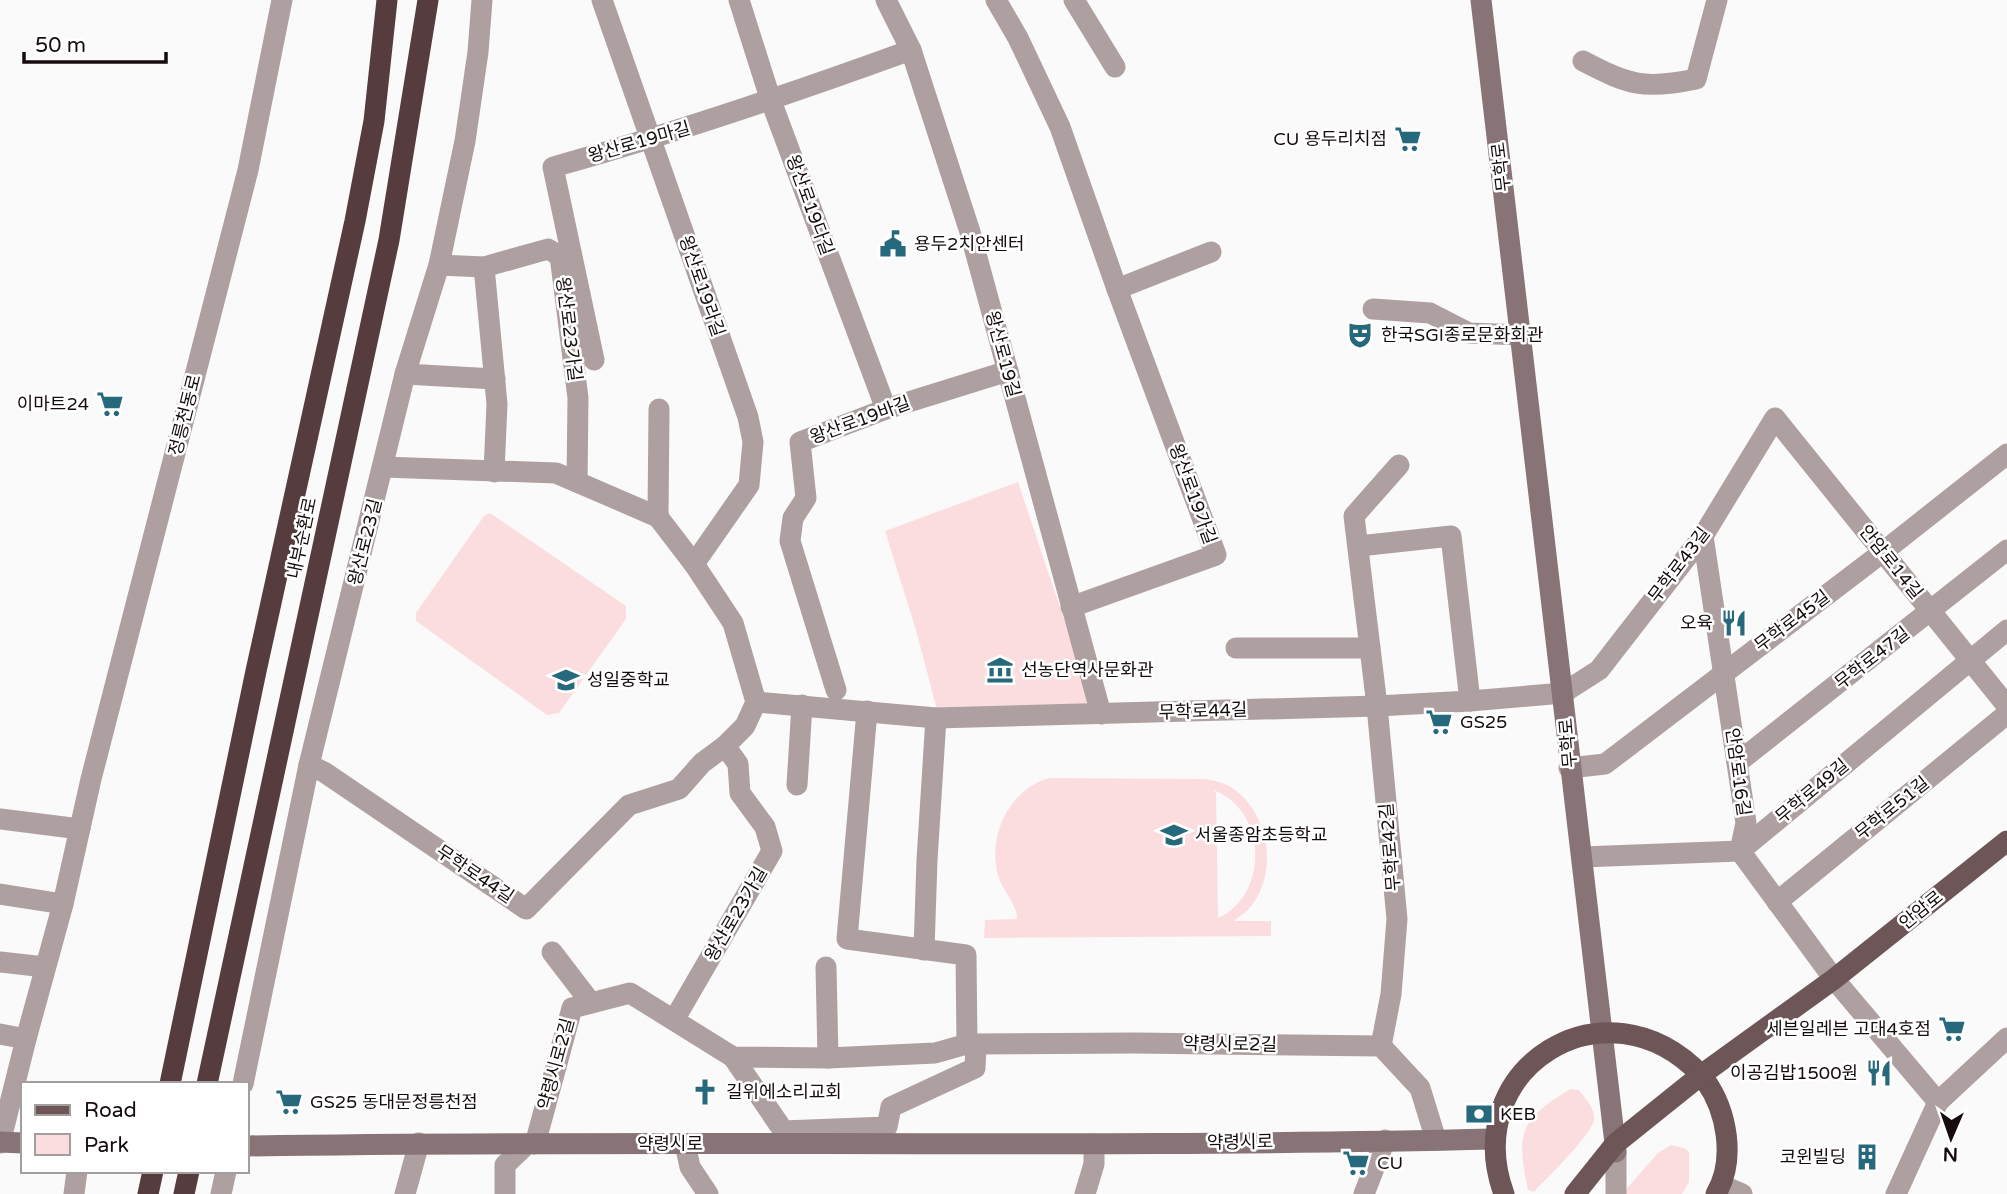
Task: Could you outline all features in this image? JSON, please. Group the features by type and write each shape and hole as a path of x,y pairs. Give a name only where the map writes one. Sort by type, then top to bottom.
{"highway":[{"name":"내부순환로","path":"170,1082 250,697 355,221 374,121 387,0"},
{"name":"내부순환로","path":"208,1082 389,240 428,0"},
{"path":"148,1194 153,1173"},
{"path":"184,1194 189,1173"}],"main road":[{"name":"무학로","path":"1481,0 1563,693 1569,768 1616,1148"},
{"name":"안암로","path":"1575,1194 1616,1148 1727,1056 1834,979 2007,841"},
{"path":"1504,1194 1496,1165 1495,1139 1506,1098 1523,1072 1558,1044 1602,1032 1644,1037 1676,1052 1703,1077 1711,1088 1725,1125 1727,1153 1718,1189"},
{"name":"약령시로","path":"248,1146 419,1143 685,1144 788,1138 1094,1144 1495,1139"},
{"path":"0,1142 21,1143"},
{"name":"안암로","path":"1584,1194 1616,1148"}],"street":[{"name":"정릉천동로","path":"0,1142 5,1103 26,1039 63,904 248,170 282,0"},
{"name":"왕산로23길","path":"243,1082 309,765 405,374 439,265 465,141 478,52 482,0"},
{"name":"왕산로19라길","path":"602,0 748,417 754,442 750,485 694,564"},
{"name":"왕산로19다길","path":"739,0 771,101 886,410"},
{"name":"왕산로19길","path":"886,0 911,50 970,232 1101,714"},
{"name":"왕산로19가길","path":"996,0 1018,38 1060,127 1216,555 1071,607"},
{"path":"1074,0 1115,67"},
{"path":"1583,61 1616,78 1638,85 1668,85 1696,79 1717,0"},
{"name":"왕산로19마길","path":"594,360 553,167 651,140 771,101 911,50"},
{"name":"왕산로23가길","path":"439,265 484,267 548,249 560,256 578,398 577,482"},
{"path":"1117,289 1212,252"},
{"path":"484,267 497,404 495,472"},
{"path":"1373,309 1430,313 1469,333 1521,335"},
{"name":"왕산로19바길","path":"836,690 790,541 793,518 806,498 800,442 886,410 1008,371"},
{"path":"405,374 495,379"},
{"path":"658,517 659,410"},
{"name":"무학로43길","path":"1563,693 1599,670 1703,536 1775,418"},
{"name":"안암로14길","path":"1775,418 2007,706"},
{"name":"무학로45길","path":"1569,768 1605,764 2007,454"},
{"name":"무학로42길","path":"1381,1046 1391,994 1397,919 1377,706 1354,516 1399,465"},
{"path":"383,467 556,472 658,517 694,564 733,623 756,702 745,726 724,746"},
{"path":"1359,546 1451,536 1470,701"},
{"name":"안암로16길","path":"1703,536 1746,823 1740,851"},
{"name":"무학로47길","path":"1737,763 2007,550"},
{"name":"무학로49길","path":"1740,851 2007,630"},
{"path":"1236,648 1370,648"},
{"name":"무학로44길","path":"756,702 936,718 1377,706 1563,693"},
{"path":"797,785 802,705"},
{"path":"867,710 847,939 966,955 972,1044"},
{"name":"무학로51길","path":"1777,902 2007,714"},
{"path":"924,950 936,718"},
{"name":"왕산로23가길","path":"674,1020 772,851 765,827 740,793 738,764 724,746"},
{"name":"무학로44길","path":"309,765 324,772 526,909 629,805 678,789 702,763 724,746"},
{"path":"0,819 80,829"},
{"path":"1582,857 1740,851 1834,979 1938,1102"},
{"path":"0,894 63,904"},
{"path":"552,952 591,1003"},
{"path":"0,962 46,967"},
{"path":"827,967 828,1058"},
{"name":"약령시로2길","path":"531,1144 572,1008 630,993 733,1057 828,1058 934,1054 972,1044 1381,1046"},
{"path":"0,1034 26,1039"},
{"path":"1896,1194 1938,1102 2007,1038"},
{"name":"약령시로","path":"788,1138 887,1127 891,1107 975,1068 972,1044"},
{"path":"1381,1046 1420,1088 1436,1140"},
{"path":"733,1057 788,1138"},
{"path":"1364,1194 1385,1140"},
{"path":"405,1194 419,1143"},
{"path":"505,1194 505,1165 531,1144"},
{"path":"685,1144 690,1167 708,1194"},
{"path":"1085,1194 1094,1164 1094,1144"},
{"path":"1616,1148 1616,1194"},
{"path":"74,1194 77,1173"},
{"path":"221,1194 226,1173"},
{"path":"1718,1189 1742,1194"}],"green space":[{"path":"1018,482 1071,640 1089,707 937,710 916,630 885,531"},
{"path":"490,513 626,606 626,619 559,713 547,715 416,621 416,613 484,516"},
{"path":"1049,778 1205,779 1232,788 1257,816 1263,831 1267,865 1264,882 1257,897 1247,911 1234,921 1271,921 1271,936 984,938 985,920 1017,919 1015,908 998,875 996,845 999,830 1013,803 1035,784","holes":["1213,790 1231,800 1244,815 1252,833 1254,872 1247,891 1235,906 1218,918 1216,793"]},
{"path":"1570,1089 1579,1090 1589,1103 1594,1115 1592,1126 1534,1192 1528,1190 1522,1154 1525,1130 1540,1110"},
{"path":"1671,1145 1689,1152 1689,1182 1682,1194 1622,1194 1658,1153"}],"pier":[{"path":"363,0 437,0 217,1082 142,1082 330,218"},
{"path":"124,1173 199,1173 195,1194 120,1194"}],"place":[{"name":"CU 용두리치점","path":"1408,139"},
{"name":"용두2치안센터","path":"893,244"},
{"name":"한국SGI종로문화회관","path":"1360,335"},
{"name":"이마트24","path":"110,404"},
{"name":"오육","path":"1734,623"},
{"name":"선농단역사문화관","path":"1000,670"},
{"name":"성일중학교","path":"566,680"},
{"name":"GS25","path":"1439,722"},
{"name":"서울종암초등학교","path":"1174,835"},
{"name":"세븐일레븐 고대4호점","path":"1952,1029"},
{"name":"이공김밥1500원","path":"1879,1073"},
{"name":"길위에소리교회","path":"705,1092"},
{"name":"GS25 동대문정릉천점","path":"289,1102"},
{"name":"KEB","path":"1479,1114"},
{"name":"코윈빌딩","path":"1867,1157"},
{"name":"CU","path":"1356,1163"}]}
